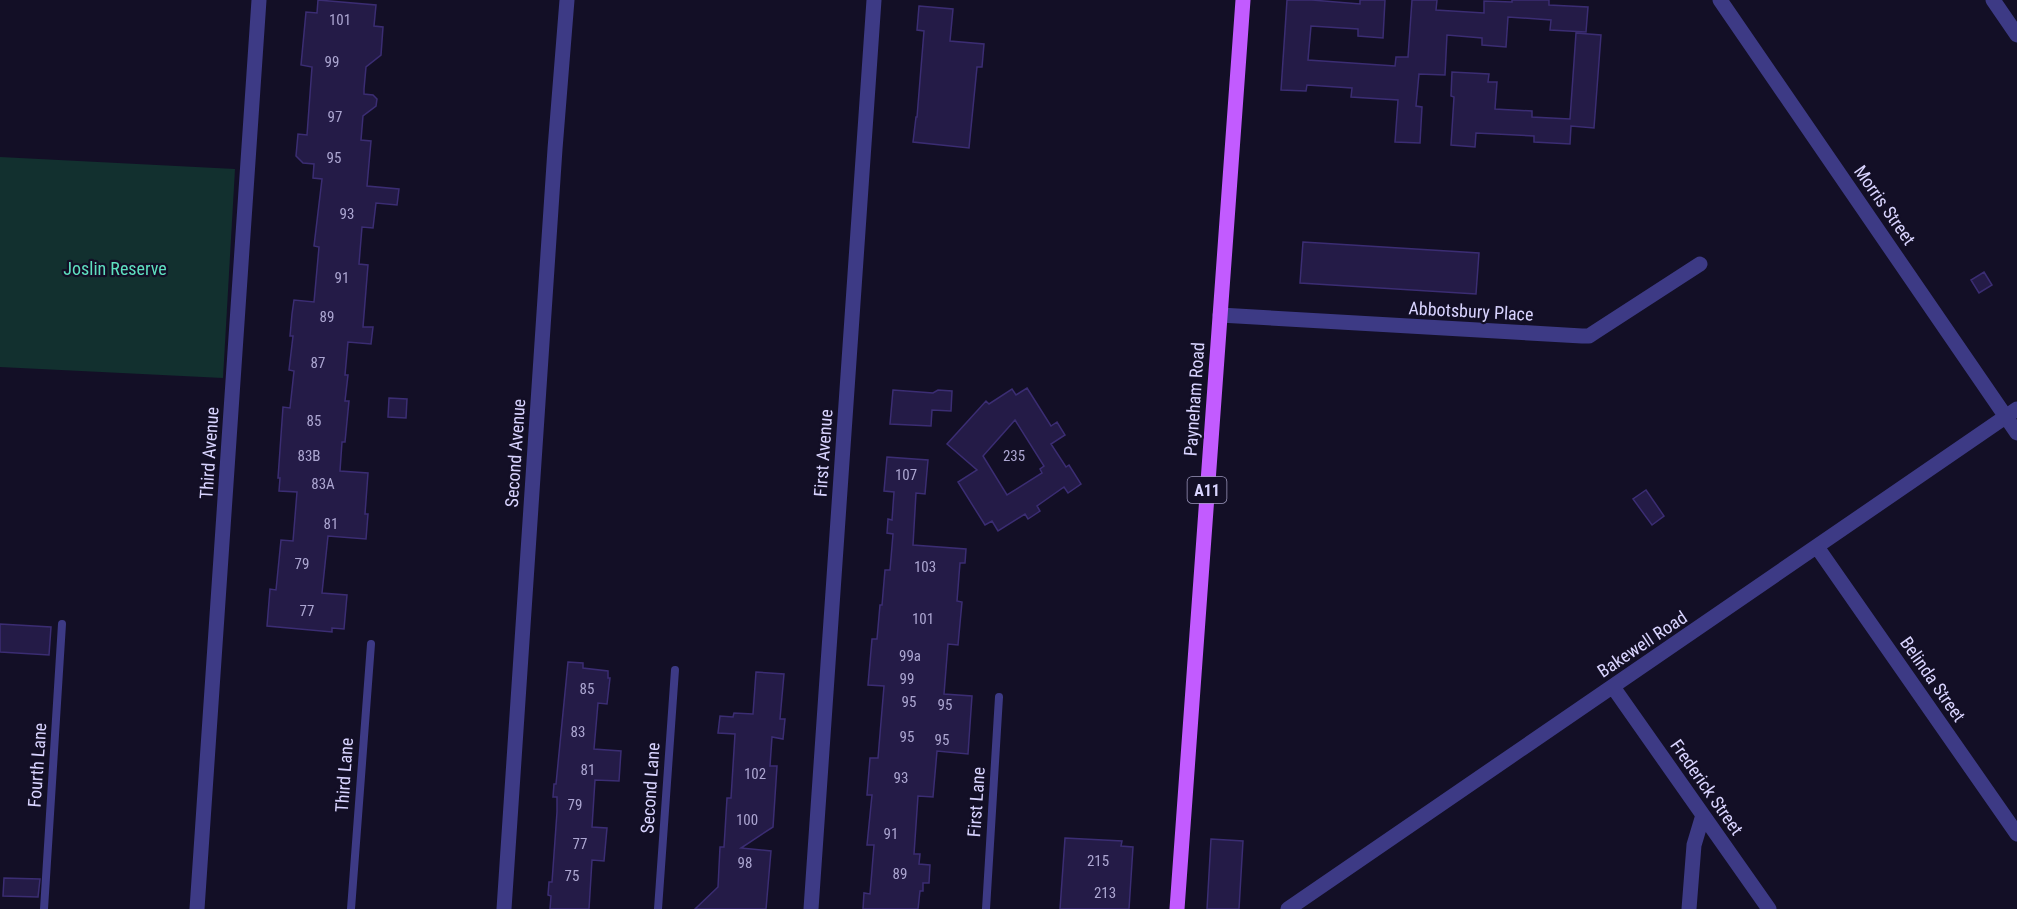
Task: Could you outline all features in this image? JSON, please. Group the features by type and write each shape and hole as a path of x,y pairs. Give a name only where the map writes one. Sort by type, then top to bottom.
{"main road":[{"name":"Payneham Road","path":"1177,909 1243,0"}],"street":[{"name":"Third Avenue","path":"197,909 259,0"},
{"name":"Second Avenue","path":"504,909 567,0"},
{"name":"First Avenue","path":"811,909 874,0"},
{"name":"Morris Street","path":"1720,0 2012,413 2017,433"},
{"path":"1993,0 2017,35"},
{"name":"Abbotsbury Place","path":"1220,315 1589,336 1700,264"},
{"name":"Bakewell Road","path":"1288,909 2012,413"},
{"name":"Belinda Street","path":"1817,547 2017,834"},
{"name":"Frederick Street","path":"1613,687 1769,909"},
{"path":"1689,909 1694,845 1703,815"}],"lane":[{"name":"Fourth Lane","path":"44,909 62,624"},
{"name":"Third Lane","path":"351,909 371,644"},
{"name":"Second Lane","path":"658,909 675,670"},
{"name":"First Lane","path":"986,909 999,697"}],"green space":[{"name":"Joslin Reserve","path":"0,157 235,169 223,378 0,367"}],"building":[{"path":"318,0 376,5 374,26 383,27 381,55 366,67 364,94 373,95 377,99 376,106 363,116 361,140 371,141 367,186 399,189 397,205 376,203 373,228 362,227 359,264 368,265 363,327 373,327 371,344 348,342 345,401 349,401 340,471 368,473 365,514 368,514 366,539 328,536 322,593 347,595 344,629 332,628 332,632 267,626 270,589 276,590 281,540 293,541 297,492 279,491 280,478 278,478 283,407 290,408 294,371 289,370 293,336 290,336 292,314 294,300 314,302 319,247 314,246 322,179 313,178 314,164 303,163 296,156 298,134 307,135 312,67 301,65 306,12 317,13"},
{"path":"1287,0 1360,4 1360,0 1385,0 1383,38 1358,36 1358,29 1311,26 1308,60 1395,66 1396,57 1408,57 1412,0 1437,0 1436,10 1484,13 1484,1 1549,0 1549,5 1588,7 1586,32 1550,30 1551,20 1508,17 1506,47 1482,45 1482,38 1447,35 1445,75 1419,74 1416,106 1422,107 1420,143 1395,142 1398,100 1351,97 1352,88 1307,85 1306,91 1281,90"},
{"path":"919,6 953,9 950,41 984,44 982,67 977,67 969,148 913,142 924,31 917,30"},
{"path":"1576,33 1601,35 1594,128 1571,126 1570,144 1534,142 1534,136 1476,133 1475,147 1451,145 1454,97 1451,96 1452,72 1489,74 1488,82 1497,82 1495,109 1532,111 1532,117 1570,119"},
{"path":"1303,242 1479,253 1476,294 1300,283"},
{"path":"1984,272 1992,285 1979,293 1971,280"},
{"path":"1027,388 1051,426 1057,422 1065,435 1051,444 1081,484 1068,493 1064,487 1037,506 1040,511 1028,519 1025,514 998,531 992,521 985,525 958,482 977,470 947,444 986,401 989,404 1012,389 1016,395","holes":["1015,420 1044,466 1040,469 1042,473 1007,495 983,456"]},
{"path":"893,390 933,393 938,390 952,391 951,411 932,410 931,426 890,424"},
{"path":"389,398 407,399 406,418 388,417"},
{"path":"887,457 928,460 925,494 916,493 913,545 966,549 965,563 960,563 957,601 962,602 958,645 948,644 944,694 972,696 968,754 937,751 933,797 918,796 914,854 920,854 919,864 930,865 929,883 923,883 918,909 863,909 864,893 870,894 874,845 867,845 872,795 867,795 870,758 878,758 884,686 868,685 872,639 877,639 885,570 890,570 893,534 887,533 888,519 892,520 894,492 884,491"},
{"path":"1646,490 1664,516 1652,525 1633,499"},
{"path":"0,624 51,627 49,655 0,652"},
{"path":"568,662 583,663 583,668 608,671 608,678 610,678 607,704 598,703 594,749 621,751 619,781 595,780 592,827 607,828 604,861 592,860 589,909 550,909 551,896 548,895 549,882 552,882 557,812 557,797 553,797 554,784 556,784"},
{"path":"756,672 784,674 780,719 785,719 783,739 772,737 770,766 777,766 773,827 741,848 771,851 766,909 695,909 718,887 720,847 724,847 727,798 731,798 735,734 718,733 720,716 733,717 734,713 753,714"},
{"path":"1065,838 1122,841 1121,846 1133,847 1129,909 1060,909"},
{"path":"1211,839 1243,841 1239,909 1207,909"},
{"path":"4,878 40,879 38,897 3,896"}]}
